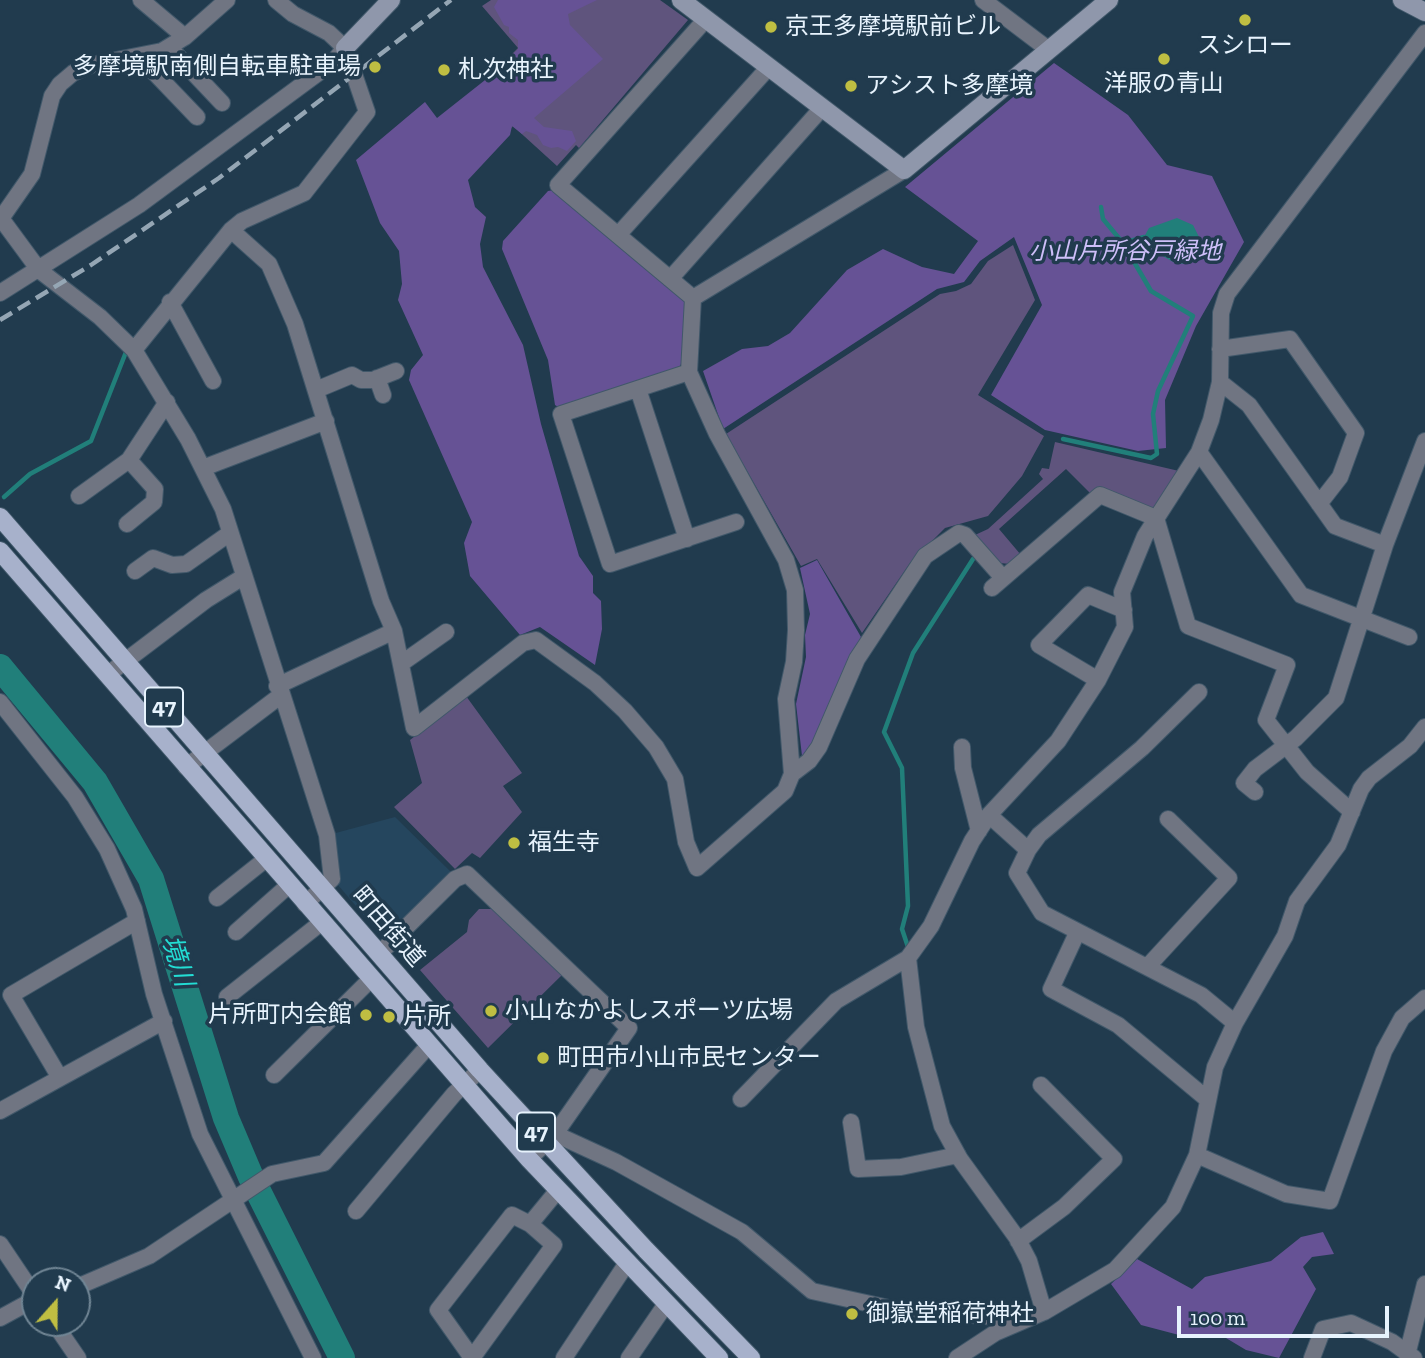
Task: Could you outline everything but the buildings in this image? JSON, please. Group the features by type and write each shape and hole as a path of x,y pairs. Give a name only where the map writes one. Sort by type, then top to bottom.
{"main road":[{"name":"町田街道","path":"0,517 480,1070 550,1139 751,1358"},
{"name":"町田街道","path":"0,551 528,1159 719,1358"}],"street":[{"path":"141,0 185,37"},
{"path":"227,0 185,37 163,50 91,65 60,84 52,96 32,173 0,219 39,270 100,317 134,350 167,402 223,509 327,835 332,879 306,904"},
{"path":"134,350 170,302 231,230 242,221 304,193 367,112 345,48 330,33 293,14 276,0"},
{"path":"681,0 904,170"},
{"path":"983,0 1049,50"},
{"path":"693,298 904,170 1109,0"},
{"path":"1402,0 1425,12"},
{"path":"0,293 139,205 333,62 386,1"},
{"path":"693,298 558,185 705,19"},
{"path":"741,1099 836,1002 908,958 931,926 989,815 1058,741 1098,680 1125,627 1122,592 1145,536 1199,452 1211,419 1220,382 1221,313 1231,286 1425,33"},
{"path":"163,50 222,103"},
{"path":"163,50 152,70 197,117"},
{"path":"618,235 769,67"},
{"path":"670,279 822,108"},
{"path":"231,230 269,264 295,324 381,601 394,631 414,728 523,643 536,640 595,683 625,711 656,747 675,779 686,842 697,868 716,848 785,792 792,774 786,699 794,662 794,590 786,560 717,433 689,372 693,298"},
{"path":"170,302 214,381"},
{"path":"1220,349 1290,340 1356,433 1340,477 1319,504"},
{"path":"316,390 352,375 361,380 396,371"},
{"path":"689,372 561,414 610,564 736,523"},
{"path":"377,378 383,395"},
{"path":"1220,382 1250,405 1335,526 1385,545"},
{"path":"638,389 687,539"},
{"path":"79,496 129,460 167,402"},
{"path":"203,468 326,421"},
{"path":"1255,792 1244,783 1255,769 1286,746 1336,698 1385,545 1425,441"},
{"path":"1199,452 1301,595 1409,637"},
{"path":"127,523 154,502 155,489 129,460"},
{"path":"792,774 809,761 819,747 857,659 925,556 959,533 965,535 998,583 1100,495 1156,518"},
{"path":"1156,518 1188,626 1287,665 1266,720 1307,772 1352,812"},
{"path":"135,571 153,558 172,565 186,564 230,533"},
{"path":"107,675 243,577"},
{"path":"1098,680 1039,645 1088,595 1124,610"},
{"path":"186,767 279,691 394,631"},
{"path":"402,663 446,632"},
{"path":"1199,692 1142,748 1039,835 1028,849 1017,873 1042,913 1077,933 1149,965 1201,995 1235,1023"},
{"path":"2,708 82,807 107,849 137,921 178,1074 200,1134 236,1198 308,1356"},
{"path":"957,1358 978,1343 1044,1312 1092,1285 1134,1253 1173,1206 1197,1155 1215,1067 1235,1023 1285,936 1297,901 1338,845 1360,789 1369,778 1410,746 1425,727"},
{"path":"962,747 963,768 979,831"},
{"path":"989,815 1028,849"},
{"path":"1149,965 1230,878 1168,819"},
{"path":"217,898 266,859"},
{"path":"379,954 455,878 467,874 629,1028 550,1139 528,1159"},
{"path":"236,932 289,885"},
{"path":"60,1078 12,995 137,921"},
{"path":"227,997 322,922"},
{"path":"1077,933 1051,989 1118,1026 1207,1099"},
{"path":"908,958 916,1027 942,1126 958,1156 1029,1261 1044,1312"},
{"path":"274,1075 371,979"},
{"path":"1197,1155 1286,1194 1331,1201 1384,1051 1402,1018 1425,998"},
{"path":"0,1111 164,1021"},
{"path":"91,1281 149,1256 272,1174 324,1163 429,1045"},
{"path":"356,1211 463,1085 480,1070"},
{"path":"1018,1241 1064,1207 1114,1159 1041,1085"},
{"path":"851,1122 858,1169 901,1167 958,1156"},
{"path":"550,1139 616,1162 742,1233 812,1291 893,1309 1026,1319"},
{"path":"530,1224 558,1190"},
{"path":"512,1215 530,1224 554,1245 472,1358 438,1310 512,1215"},
{"path":"0,1244 21,1276"},
{"path":"564,1358 627,1263"},
{"path":"1312,1358 1323,1329 1351,1323 1392,1342 1410,1357 1425,1284"},
{"path":"629,1358 666,1304"},
{"path":"0,1318 21,1306"},
{"path":"64,1337 78,1358"}],"shaded area":[{"path":"491,0 660,0 688,20 579,148 576,145 557,166 513,126 493,147 501,65 518,48 482,6"},
{"path":"1177,218 1193,225 1201,241 1198,258 1189,264 1175,263 1159,254 1144,237 1149,228"},
{"path":"1013,245 1035,300 978,395 1044,436 1022,476 988,516 945,528 910,563 862,633 817,559 801,566 726,434 940,294 971,284 988,261"},
{"path":"1055,442 1179,471 1153,510 1091,494 1066,469 999,529 1021,555 1010,564 1000,563 975,535 988,529 1043,479 1039,474 1042,468 1049,469"},
{"path":"466,696 522,773 503,786 522,812 480,858 472,853 455,869 394,807 422,783 410,740"},
{"path":"395,817 451,872 384,939 338,885 332,834"},
{"name":"小山なかよしスポーツ広場","path":"479,909 492,909 563,974 488,1048 420,970 467,932 469,920"}],"green space":[{"path":"498,0 597,0 568,14 570,25 603,59 534,118 544,127 572,131 576,141 567,151 558,147 551,148 543,145 537,135 526,131 522,134 512,126 510,135 468,180 475,207 486,217 480,244 483,267 523,345 541,424 579,556 593,576 593,593 601,601 602,629 595,665 540,627 520,635 470,576 464,543 472,522 409,380 411,370 423,355 398,300 402,284 399,251 380,223 356,160 425,102 437,118 499,69 518,49 518,40 509,33 509,27 504,25 494,7"},
{"name":"小山片所谷戸緑地","path":"1054,63 1128,115 1167,165 1212,176 1244,242 1196,326 1165,400 1166,448 1138,451 1045,430 991,395 1042,305 1014,237 980,261 964,282 937,289 723,429 703,371 742,349 768,346 790,333 847,270 883,249 922,267 954,274 978,241 905,187"},
{"path":"554,190 684,298 687,305 683,361 678,369 560,408 555,405 548,360 502,249 503,241 548,191"},
{"path":"817,560 861,637 815,744 802,756 796,704 806,657 805,635 810,614 800,568"},
{"path":"1323,1232 1334,1254 1312,1257 1303,1267 1316,1289 1279,1358 1246,1350 1226,1338 1179,1335 1141,1325 1111,1284 1137,1259 1192,1289 1205,1277 1271,1261 1301,1237"}],"waterway":[{"path":"1101,207 1103,219 1123,243"},
{"path":"1063,439 1151,458 1157,454 1153,414 1158,391 1193,316 1151,291 1123,243 1144,237"},
{"path":"4,497 30,474 91,441 126,352"},
{"path":"908,947 902,929 908,906 902,768 884,732 913,653 973,559"},
{"name":"境川","path":"0,667 95,782 151,879 226,1118 251,1177 342,1358"}],"railway":[{"path":"0,320 91,265 219,178 451,0"}],"place":[{"name":"スシロー","path":"1245,20"},
{"name":"京王多摩境駅前ビル","path":"771,27"},
{"name":"洋服の青山","path":"1164,59"},
{"name":"多摩境駅南側自転車駐車場","path":"375,67"},
{"name":"札次神社","path":"444,70"},
{"name":"アシスト多摩境","path":"851,86"},
{"name":"福生寺","path":"514,843"},
{"name":"小山なかよしスポーツ広場","path":"491,1011"},
{"name":"片所町内会館","path":"366,1015"},
{"name":"片所","path":"389,1017"},
{"name":"町田市小山市民センター","path":"543,1058"},
{"name":"御嶽堂稲荷神社","path":"852,1314"}]}
